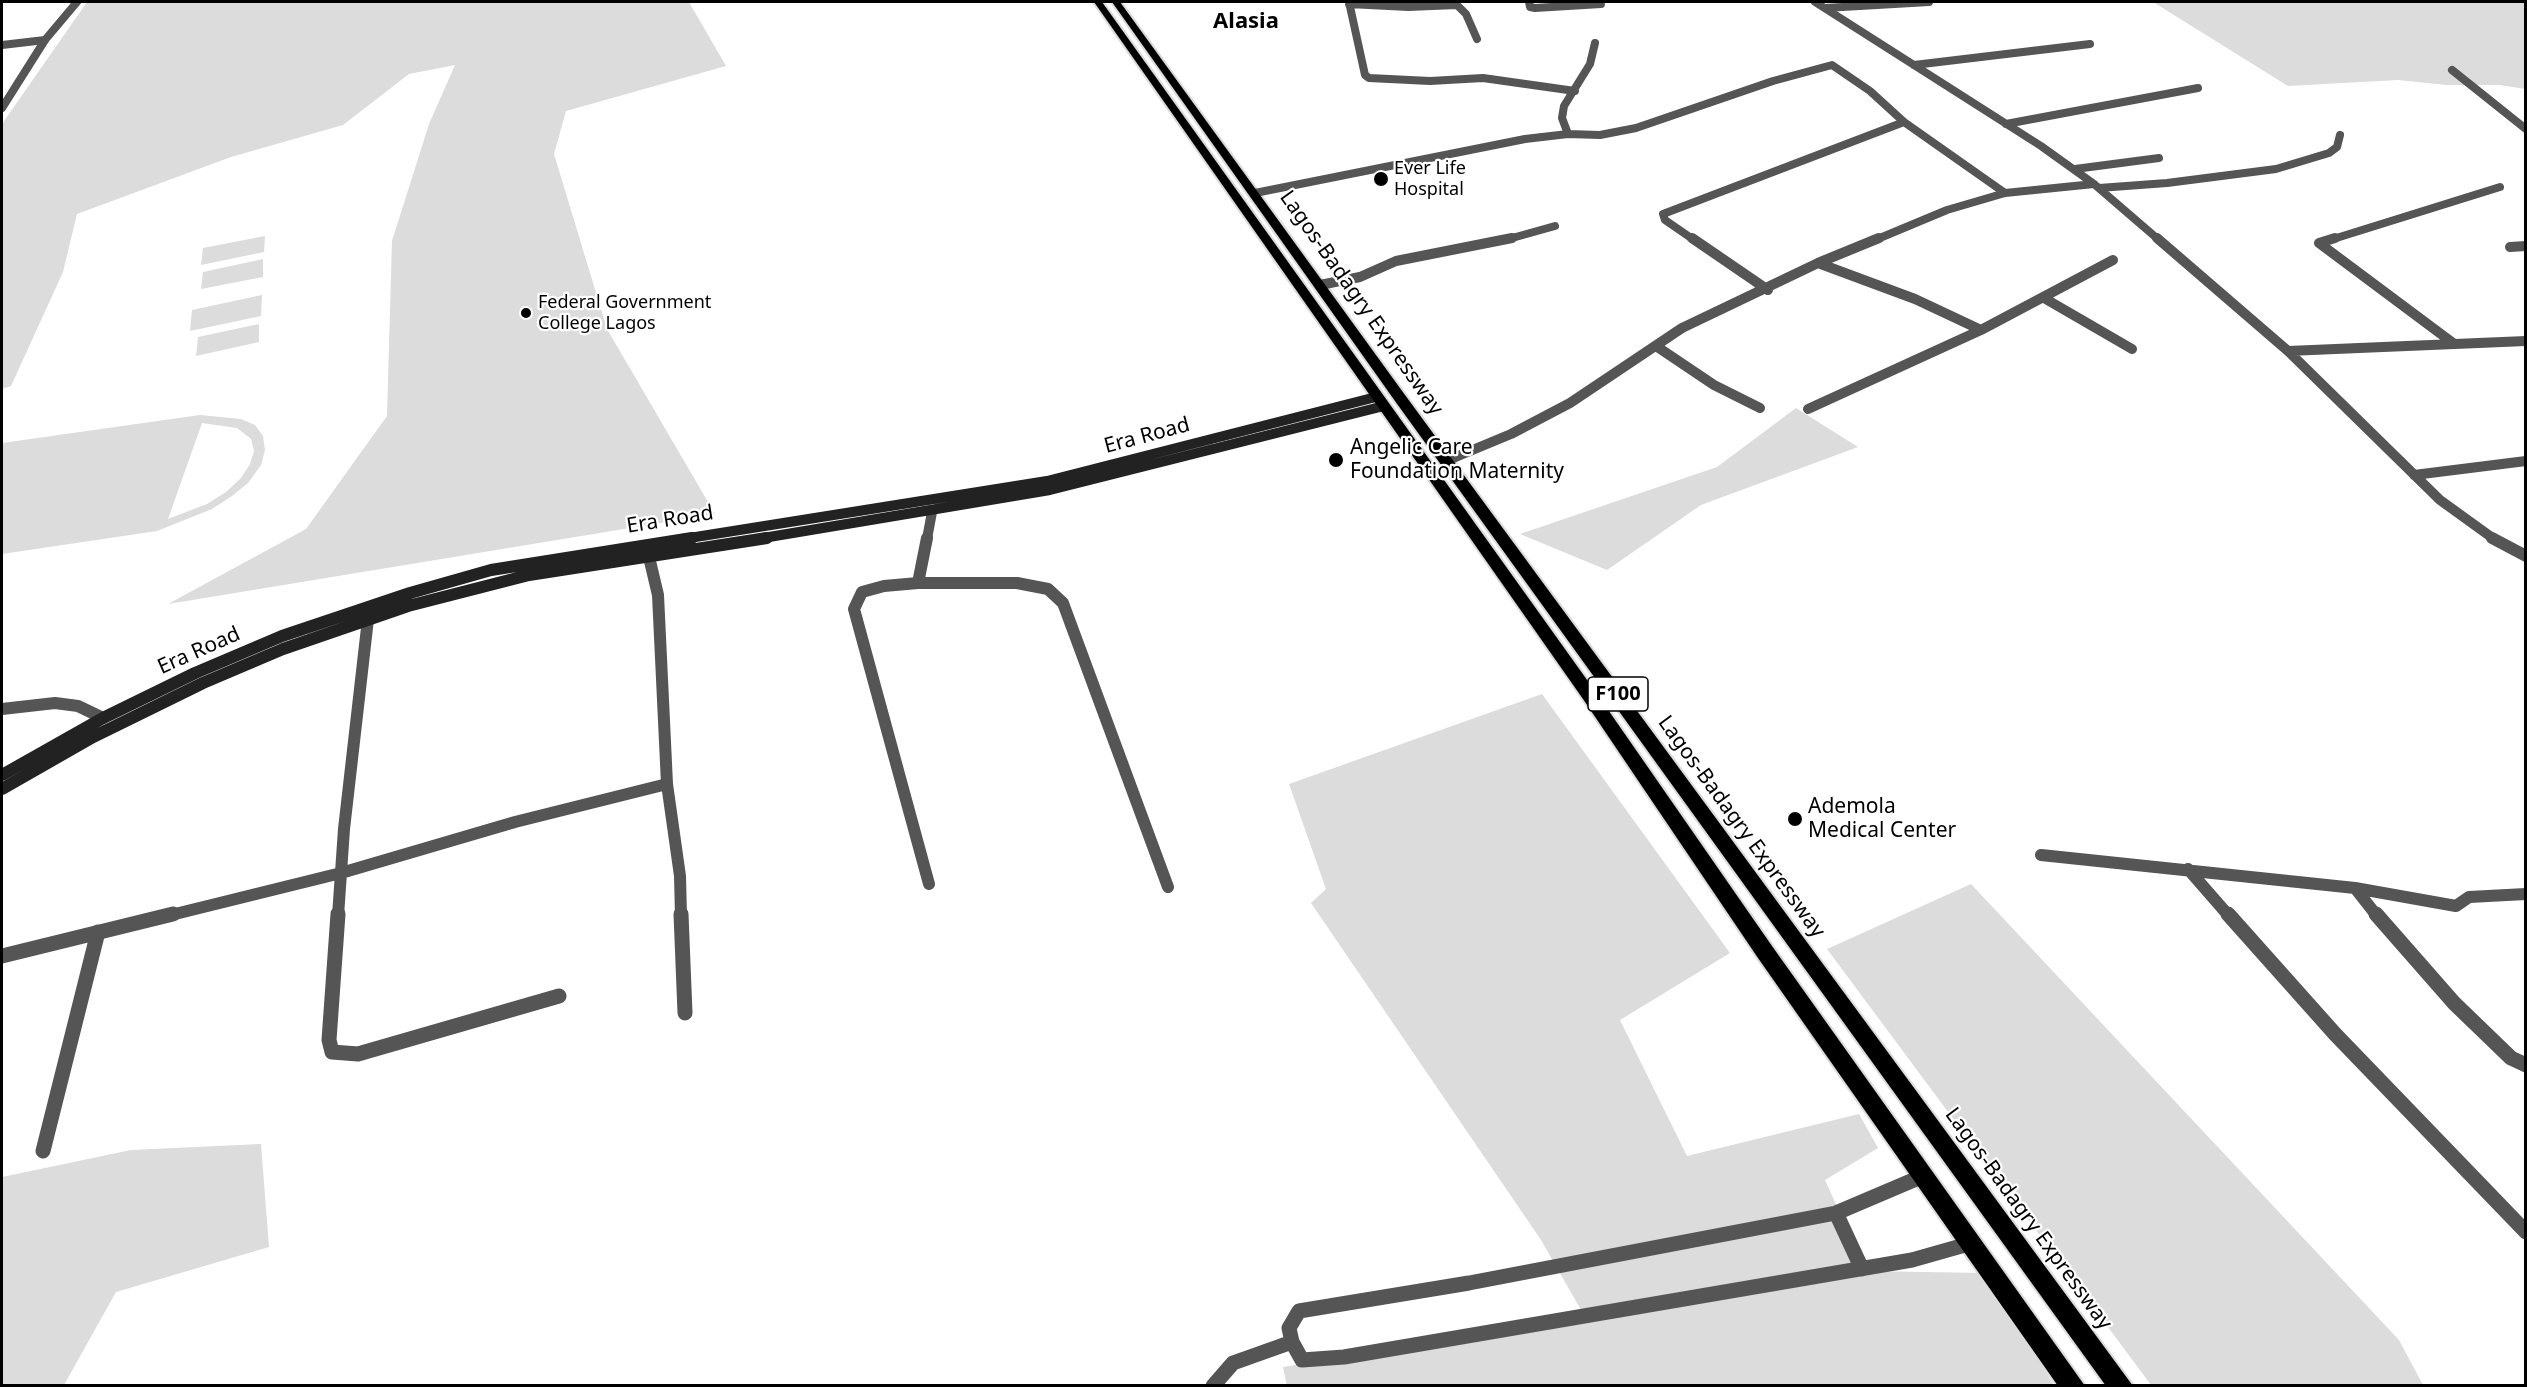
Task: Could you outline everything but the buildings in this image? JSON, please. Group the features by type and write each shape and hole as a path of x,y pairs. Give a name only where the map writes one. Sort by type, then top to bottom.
{"highway":[{"name":"Lagos-Badagry Expressway","path":"1098,2 1589,695 1765,952 2073,1386"},
{"name":"Lagos-Badagry Expressway","path":"1116,2 1446,461 2121,1386"}],"main road":[{"path":"2,789 93,737 242,659 419,603 529,575 932,512 1102,478 1380,401"},
{"name":"Era Road","path":"2,775 103,718 359,609 490,570 1047,481 1380,401"}],"street":[{"path":"2,108 45,40 77,2"},
{"path":"1528,2 1535,8 1601,4"},
{"path":"1815,2 2075,169 2288,351 2440,500 2469,523 2506,547 2526,555"},
{"path":"1825,8 1929,2"},
{"path":"1477,39 1466,14 1457,5 1408,7 1349,3 1365,75 1369,78 1430,81 1483,78 1575,90"},
{"path":"2,45 45,40"},
{"path":"1568,134 1562,118 1564,106 1590,64 1595,43"},
{"path":"1914,65 2090,44"},
{"path":"1255,193 1525,139 1568,134 1600,135 1636,128 1773,81 1832,65 1870,91 1904,122 2005,193"},
{"path":"2452,70 2526,129"},
{"path":"2006,124 2198,88"},
{"path":"1768,290 1665,220 1663,214 1904,122"},
{"path":"1446,461 1511,434 1570,403 1682,328 1768,290 1818,263 1947,210 2005,193 2167,183 2276,169 2329,153 2337,147 2340,135"},
{"path":"2075,169 2159,158"},
{"path":"2453,343 2319,243 2500,187"},
{"path":"1320,285 1360,277 1396,261 1523,236 1555,226"},
{"path":"2510,247 2526,246"},
{"path":"1808,409 1981,330 2113,260"},
{"path":"1818,263 1915,299 1981,330"},
{"path":"2044,298 2132,349"},
{"path":"2288,351 2526,341"},
{"path":"1656,346 1714,385 1760,408"},
{"path":"2414,475 2526,461"},
{"path":"918,583 932,512"},
{"path":"649,557 658,595 667,784 680,876 685,1013"},
{"path":"929,884 854,609 862,592 884,586 918,583 1017,583 1048,589 1062,603 1168,887"},
{"path":"368,620 344,829 329,1040 333,1052 358,1054 559,996"},
{"path":"2,709 55,703 78,706 103,718"},
{"path":"2,956 341,873 515,822 667,784"},
{"path":"2041,855 2355,888 2456,906 2469,897 2526,894"},
{"path":"2188,869 2335,1034 2526,1232"},
{"path":"2355,888 2398,941 2454,1003 2511,1058 2526,1065"},
{"path":"43,1151 98,932"},
{"path":"1923,1176 1836,1213 1469,1284 1299,1311 1289,1328 1292,1342 1302,1360 1344,1357 1912,1260 1972,1243"},
{"path":"1836,1213 1862,1269"},
{"path":"1214,1386 1233,1363 1292,1342"}],"shaded area":[{"path":"87,2 689,2 726,66 566,111 554,154 607,329 715,514 168,604 306,529 387,416 392,241 429,124 455,65 409,74 343,125 231,157 77,214 63,272 11,386 2,389 2,124"},
{"path":"2153,2 2525,2 2525,89 2500,85 2447,85 2398,80 2288,86"},
{"path":"265,236 264,252 201,265 203,248"},
{"path":"263,259 263,277 201,289 203,272"},
{"path":"262,295 261,316 190,331 192,310"},
{"path":"259,324 259,342 196,356 198,337"},
{"path":"1796,408 1858,447 1701,505 1607,570 1520,534 1717,467"},
{"path":"200,415 241,419 255,425 263,436 265,450 261,465 248,483 232,496 212,509 157,531 2,554 2,443","holes":["202,423 237,428 251,439 254,451 250,464 241,478 226,492 207,504 168,519"]},
{"path":"1542,694 1730,953 1620,1020 1687,1156 1859,1114 1878,1148 1825,1180 1866,1271 1985,1273 2054,1385 1287,1386 1283,1367 1585,1317 1541,1240 1311,903 1326,889 1289,784"},
{"path":"1971,884 2399,1340 2423,1385 2151,1385 1827,949"},
{"path":"261,1144 269,1247 116,1292 64,1385 2,1385 2,1177 131,1150"}],"place":[{"name":"Ever Life Hospital","path":"1381,179"},
{"name":"Federal Government College Lagos","path":"526,313"},
{"name":"Angelic Care Foundation Maternity","path":"1336,460"},
{"name":"Ademola Medical Center","path":"1795,819"}],"district":[{"name":"Alasia","path":"1246,22"}]}
